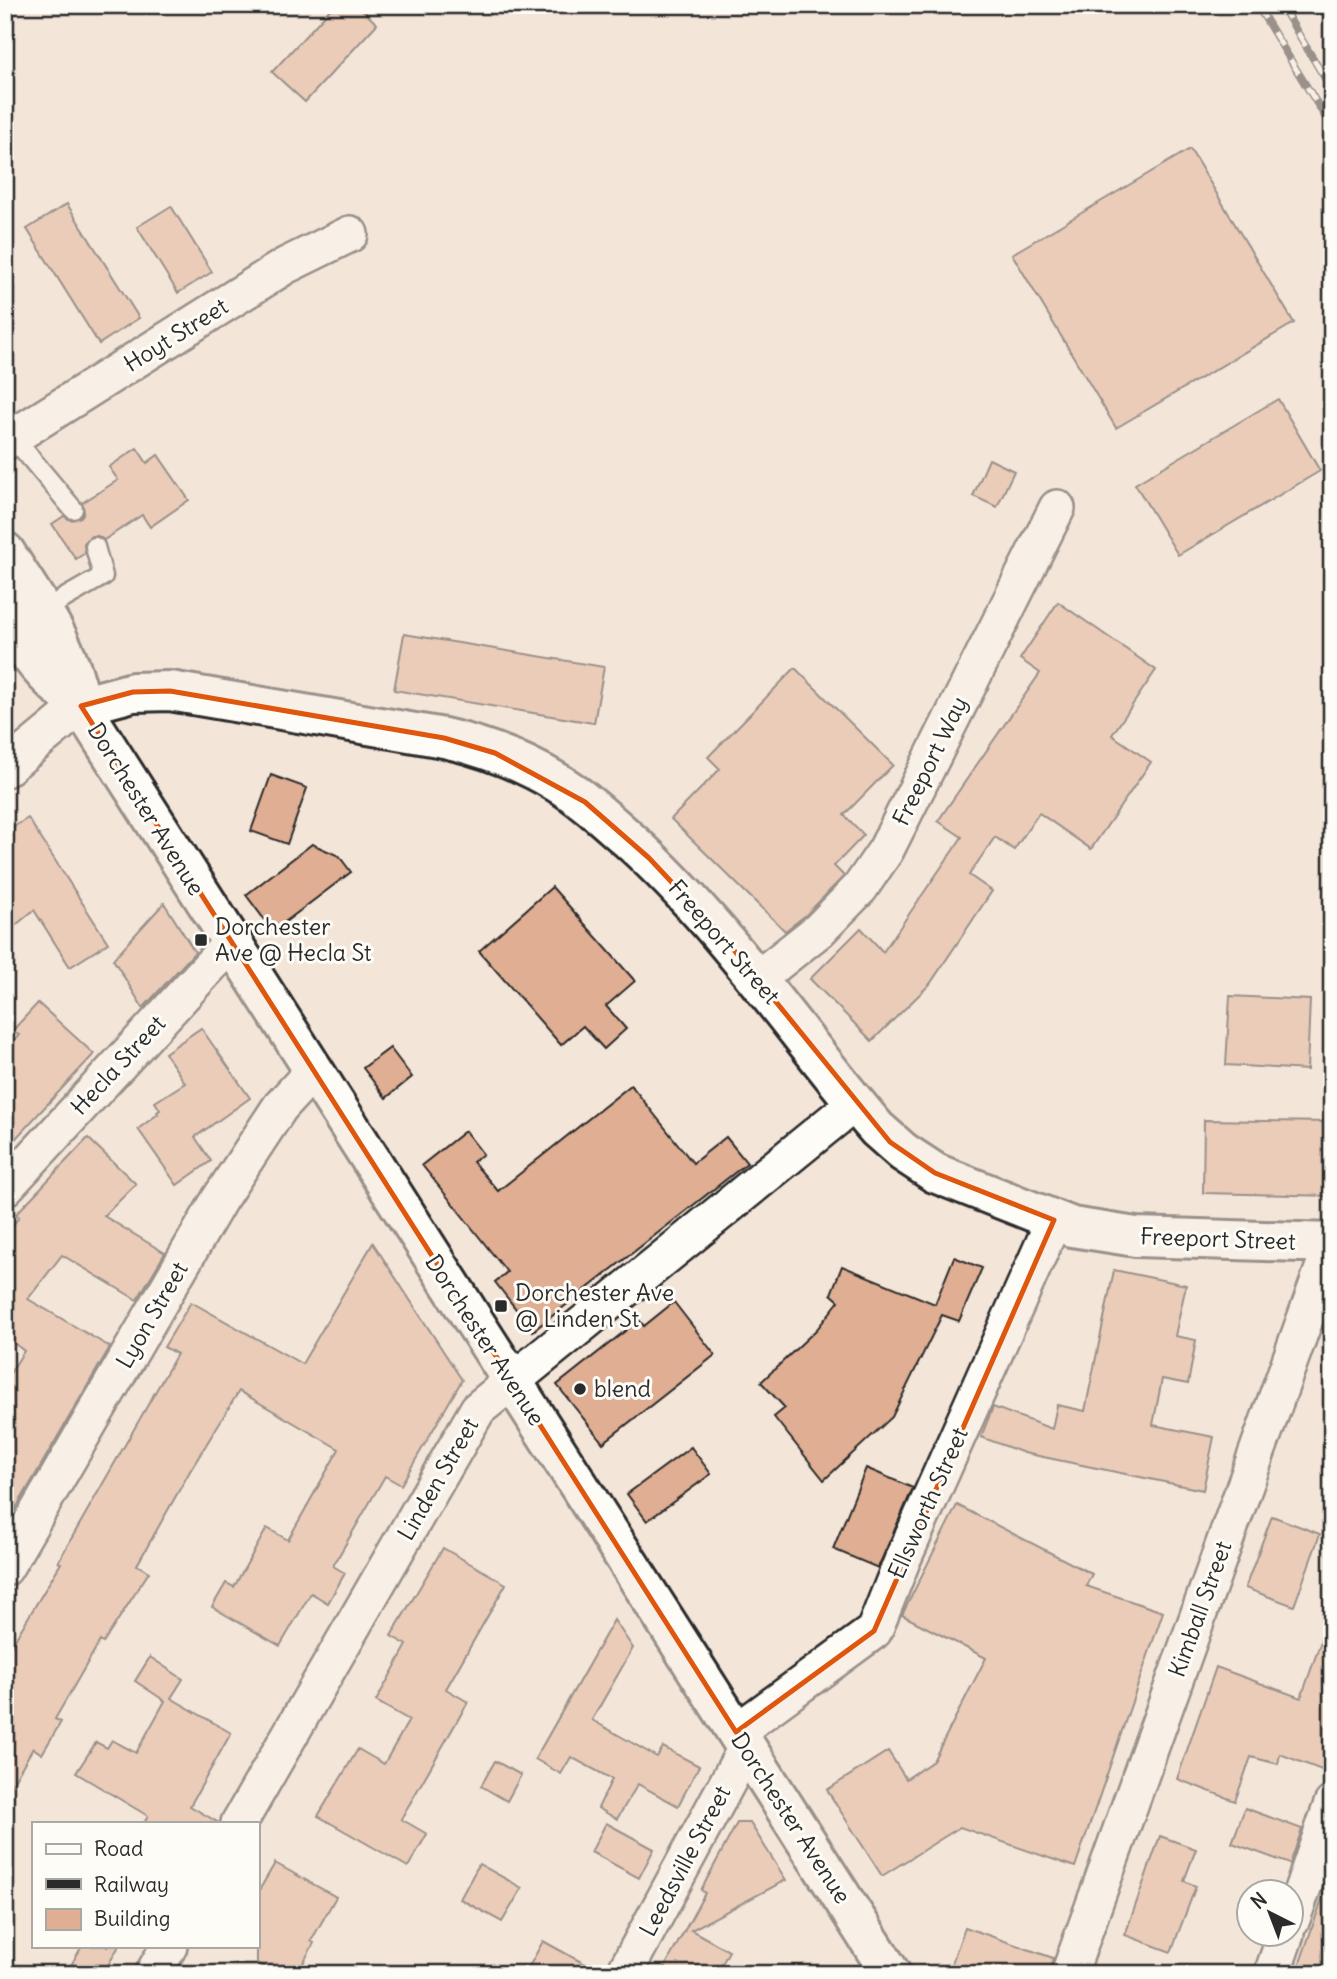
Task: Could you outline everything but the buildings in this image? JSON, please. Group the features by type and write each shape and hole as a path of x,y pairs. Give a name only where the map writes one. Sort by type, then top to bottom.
{"main road":[{"name":"Dorchester Avenue","path":"5,552 37,667 81,706 891,1974"},
{"name":"Freeport Street","path":"81,706 133,692 170,691 444,738 480,747 513,760 571,791 649,858 698,908 855,1103 890,1142 935,1173 1054,1220 1092,1231 1136,1237 1332,1244"}],"street":[{"name":"Hoyt Street","path":"9,440 285,267 350,234"},
{"name":"Freeport Way","path":"757,979 819,930 860,888 887,850 1057,508"},
{"path":"5,769 81,706"},
{"name":"Hecla Street","path":"5,1188 231,943"},
{"name":"Lyon Street","path":"5,1568 219,1200 280,1108 313,1071"},
{"name":"Linden Street","path":"240,1822 478,1409 855,1103"},
{"name":"Ellsworth Street","path":"741,1740 874,1631 907,1549 1054,1220"},
{"name":"Kimball Street","path":"1069,1974 1332,1244"},
{"name":"Leedsville Street","path":"624,1974 741,1740"},
{"path":"1306,1879 1332,1804"},
{"path":"153,1974 168,1948"},
{"path":"1272,1974 1281,1948"}],"lane":[{"path":"9,440 73,509"},
{"path":"24,614 103,576 95,547"}],"highlighted area":[{"path":"170,691 444,738 495,753 585,802 649,858 724,938 890,1142 935,1173 1054,1220 874,1631 736,1732 81,706 133,692"}],"railway":[{"path":"1257,5 1332,128"},
{"path":"1281,5 1332,90"},
{"path":"1320,5 1332,25"}],"place":[{"name":"Dorchester Ave @ Hecla St","path":"201,940"},
{"name":"Dorchester Ave @ Linden St","path":"501,1306"},
{"name":"blend","path":"580,1389"}]}
